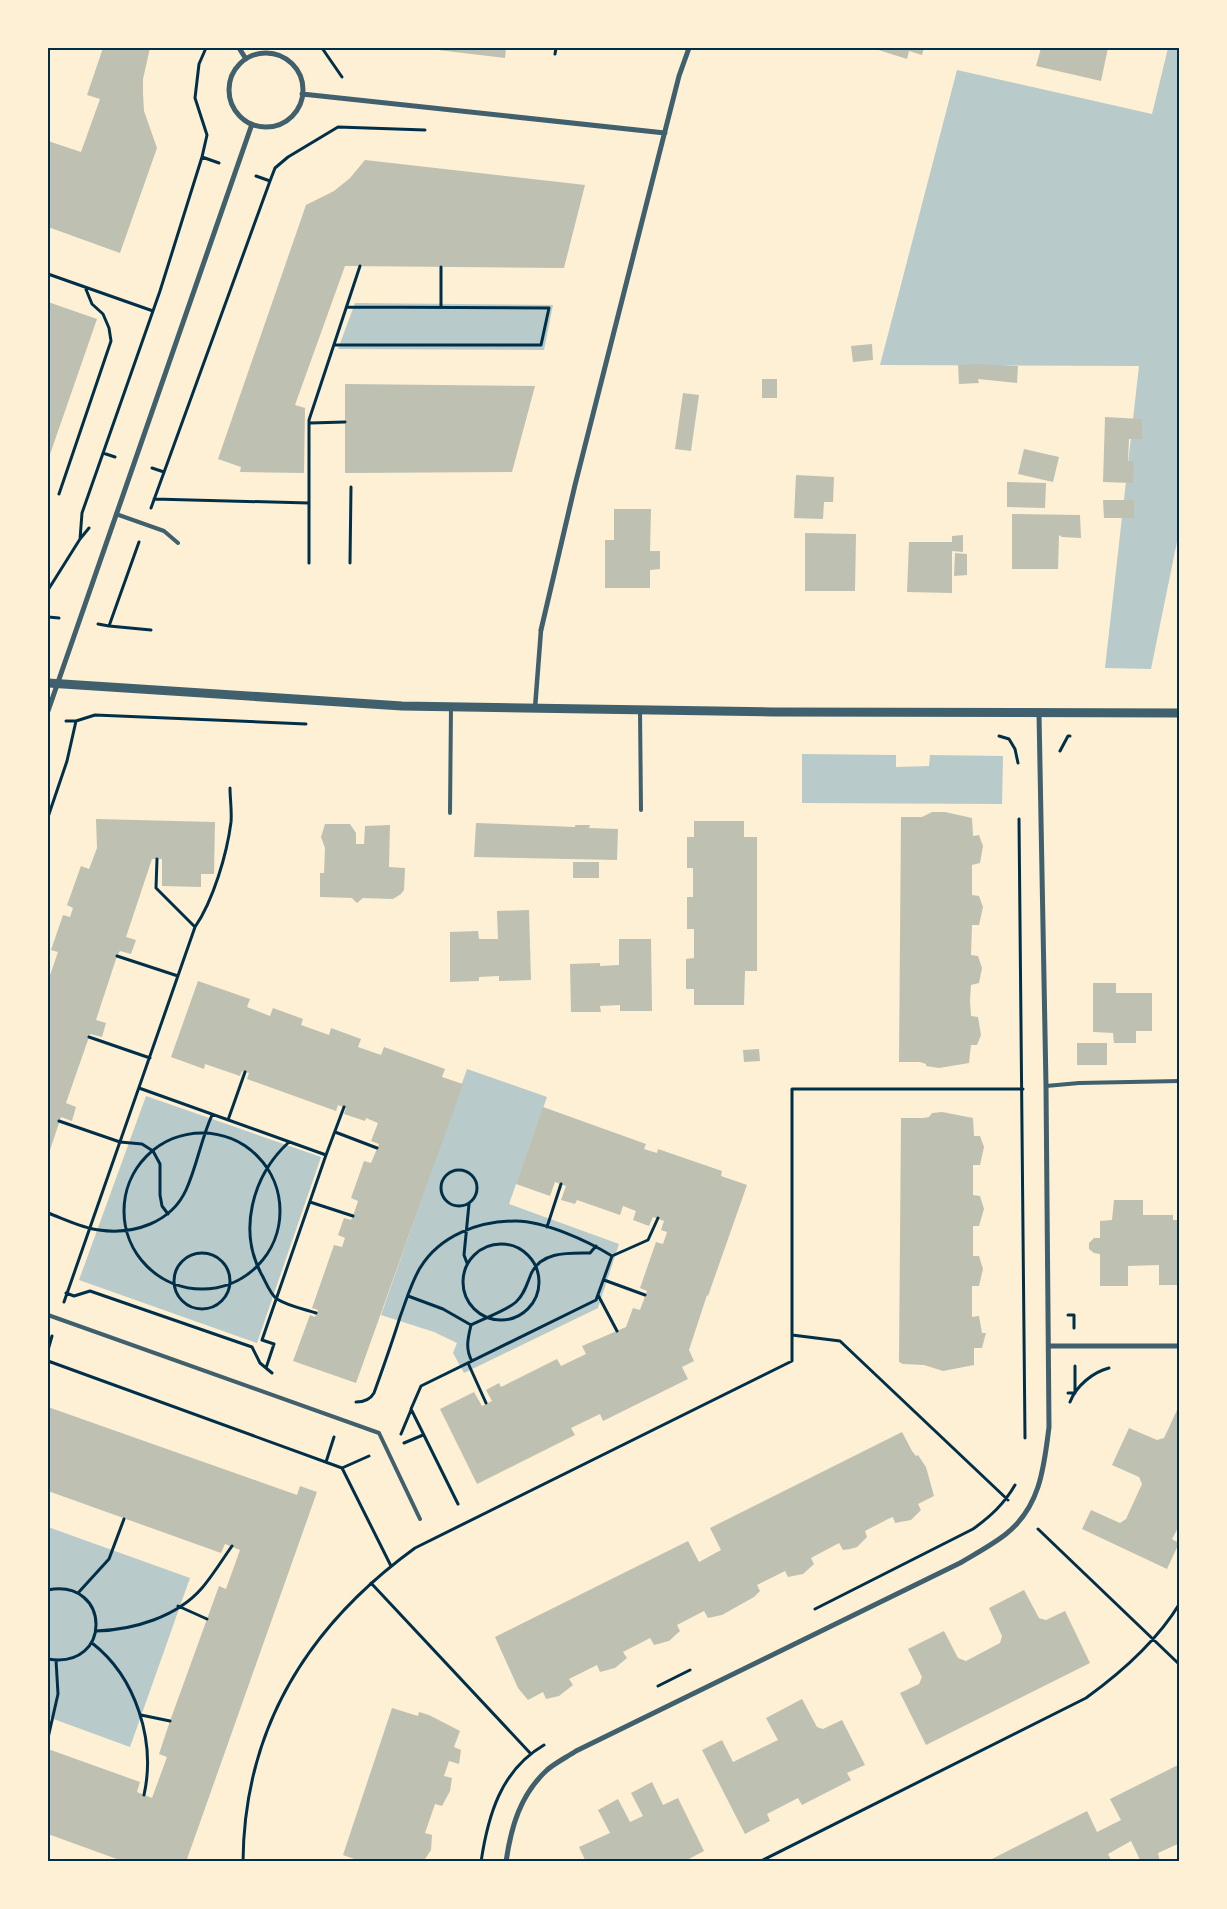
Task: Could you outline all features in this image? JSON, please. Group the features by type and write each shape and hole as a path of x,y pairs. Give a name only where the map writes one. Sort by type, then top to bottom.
{"street":[{"path":"239,48 246,59"},
{"path":"535,708 541,630 575,485 689,48"},
{"path":"268,53 285,58 297,71 302,82 302,94 298,107 286,120 266,127 252,124 236,113 229,94 233,73 246,59 256,54 268,53"},
{"path":"302,94 666,133"},
{"path":"48,711 252,124"},
{"path":"48,683 292,700 451,707 1180,713"},
{"path":"506,1862 510,1830 525,1797 547,1770 576,1751 960,1563 1005,1535 1024,1516 1037,1492 1044,1469 1049,1427 1046,1086 1039,713"},
{"path":"1049,1346 1180,1346"}],"lane":[{"path":"116,514 164,530 178,543"},
{"path":"450,813 451,707"},
{"path":"640,710 641,810"},
{"path":"1046,1086 1079,1083 1180,1081"},
{"path":"48,1315 379,1433 420,1519"}],"path":[{"path":"48,590 80,539 82,513 153,311 202,157 206,135 195,98 199,64 206,48"},
{"path":"322,48 341,77 350,78"},
{"path":"555,54 556,48"},
{"path":"109,626 275,168 288,157 338,127 432,130"},
{"path":"202,157 270,181"},
{"path":"309,563 310,423 360,266"},
{"path":"440,307 441,267"},
{"path":"48,274 153,311"},
{"path":"59,494 111,341 110,328 103,314 92,304 84,287"},
{"path":"334,345 541,344 549,308 347,307"},
{"path":"310,423 345,422"},
{"path":"350,563 351,487"},
{"path":"154,500 309,502"},
{"path":"80,620 109,626 151,630"},
{"path":"57,720 76,721 96,715 290,724"},
{"path":"48,816 67,761 76,721"},
{"path":"1009,739 1015,749 1018,769"},
{"path":"230,788 231,822 216,882 178,976 66,1293 74,1296 90,1291 252,1347 266,1368 274,1374"},
{"path":"1019,817 1017,867 1023,1090 1025,1447"},
{"path":"156,859 156,888 196,928"},
{"path":"118,956 178,976"},
{"path":"89,1037 150,1058"},
{"path":"228,1120 245,1072"},
{"path":"243,1862 243,1825 251,1783 268,1725 294,1676 323,1632 371,1583 415,1548 792,1361 792,1089 1023,1090 1046,1086"},
{"path":"139,1088 326,1155"},
{"path":"266,1368 274,1344 262,1340 344,1107"},
{"path":"48,1214 99,1230 146,1228 168,1214 186,1191 204,1133 212,1115"},
{"path":"59,1121 120,1142 142,1144 152,1151 160,1164 160,1195 162,1206 168,1214"},
{"path":"335,1132 377,1148"},
{"path":"204,1133 222,1135 239,1142 254,1153 267,1168 275,1185 278,1198 278,1226 271,1246 256,1266 244,1277 230,1283 204,1289 174,1284 147,1266 134,1249 126,1230 124,1209 127,1189 136,1170 152,1151 165,1142 184,1135 204,1133"},
{"path":"289,1142 276,1154 267,1168 257,1191 249,1224 249,1242 256,1266 276,1299 316,1313"},
{"path":"467,1264 464,1255 464,1230 470,1208 469,1204 476,1195 477,1185 472,1175 462,1170 452,1171 444,1177 441,1186 443,1196 447,1202 454,1206 469,1204"},
{"path":"547,1227 561,1184"},
{"path":"310,1202 353,1216"},
{"path":"424,1435 407,1443 401,1441 400,1438 421,1386 596,1300 612,1256 648,1240 658,1218"},
{"path":"351,1402 361,1402 371,1397 374,1393 420,1267 432,1253 456,1234 480,1226 517,1221 547,1227 596,1246 612,1256"},
{"path":"504,1244 518,1247 529,1254 536,1266 540,1279 538,1292 532,1304 523,1313 511,1319 498,1320 485,1317 474,1309 466,1298 463,1285 464,1272 467,1264 479,1250 491,1245 504,1244"},
{"path":"471,1325 485,1317 502,1311 517,1301 525,1291 536,1266 552,1255 590,1253 596,1246"},
{"path":"203,1253 214,1255 223,1262 228,1272 230,1283 226,1294 219,1304 202,1309 186,1304 177,1296 174,1284 178,1265 194,1254 203,1253"},
{"path":"604,1280 645,1295"},
{"path":"598,1295 617,1331"},
{"path":"408,1296 443,1308 471,1325"},
{"path":"471,1325 468,1354 486,1404"},
{"path":"792,1335 840,1341 1153,1638 1180,1666"},
{"path":"48,1361 342,1468 391,1566"},
{"path":"1075,1393 1090,1377 1115,1366"},
{"path":"411,1409 458,1504"},
{"path":"810,1611 974,1529 1007,1499 1018,1480"},
{"path":"78,1593 109,1559 124,1519"},
{"path":"96,1631 140,1625 178,1606 201,1589 232,1546"},
{"path":"371,1583 547,1770"},
{"path":"48,1590 60,1588 78,1593 92,1606 96,1618 96,1631 92,1643 83,1653 72,1659 48,1659"},
{"path":"759,1862 1086,1698 1117,1675 1153,1638 1180,1603"},
{"path":"178,1606 207,1619"},
{"path":"92,1643 102,1650 118,1670 141,1715 146,1742 146,1784 144,1794"},
{"path":"48,1738 58,1694 56,1660"},
{"path":"653,1688 697,1667"},
{"path":"141,1715 170,1721"},
{"path":"481,1862 486,1824 504,1784 530,1753 547,1743"}],"shaded area":[{"path":"1168,48 1179,48 1180,527 1151,669 1105,668 1139,366 880,365 957,70 1152,114"},
{"path":"355,303 553,305 544,350 338,349"},
{"path":"802,754 896,755 896,767 929,766 930,755 1003,756 1002,804 802,803"},
{"path":"467,1069 547,1097 509,1204 619,1244 598,1308 464,1373 453,1353 457,1343 434,1332 381,1315"},
{"path":"146,1096 321,1157 257,1343 79,1280"},
{"path":"48,1527 190,1578 130,1747 48,1717"}],"building":[{"path":"103,48 150,48 143,79 144,111 157,148 120,253 48,227 48,141 81,152 100,99 87,95"},
{"path":"421,48 506,48 505,58"},
{"path":"872,48 924,48 922,55 909,51 907,59"},
{"path":"1041,48 1108,48 1101,81 1036,66"},
{"path":"365,160 585,185 564,268 345,266 295,405 305,408 304,473 240,472 241,467 218,459 306,205 334,191 350,178"},
{"path":"48,302 97,319 48,460"},
{"path":"872,344 873,360 853,362 851,346"},
{"path":"958,365 1018,366 1017,383 978,379 979,383 959,384"},
{"path":"762,379 777,379 777,398 762,398"},
{"path":"345,384 535,386 512,472 345,473"},
{"path":"683,393 699,395 691,451 675,449"},
{"path":"1105,417 1142,419 1142,439 1129,439 1128,461 1134,461 1133,483 1103,482"},
{"path":"1024,449 1059,457 1053,482 1018,474"},
{"path":"796,475 834,477 833,502 824,502 823,519 794,518"},
{"path":"1007,482 1046,483 1045,508 1007,507"},
{"path":"1103,500 1134,500 1134,518 1104,518"},
{"path":"614,509 651,509 650,551 660,551 660,569 650,570 650,588 605,588 605,540 614,540"},
{"path":"1012,514 1080,515 1081,538 1062,537 1059,535 1058,569 1012,569"},
{"path":"805,533 856,534 855,591 805,591"},
{"path":"963,535 963,552 952,551 952,593 907,592 909,542 952,542 952,536"},
{"path":"955,553 967,554 967,575 954,576"},
{"path":"932,812 945,812 972,818 973,836 979,835 983,846 980,863 972,865 972,895 979,896 983,907 979,925 972,925 971,955 978,956 982,968 979,983 971,985 970,1000 971,1016 978,1017 981,1035 977,1045 971,1045 969,1063 939,1068 926,1066 926,1064 920,1062 899,1062 901,817 922,817"},
{"path":"96,819 215,822 214,874 201,874 201,887 162,886 162,859 152,859 126,937 136,940 131,954 120,951 117,956 96,1020 106,1023 102,1037 90,1034 66,1103 76,1107 72,1121 61,1117 48,1156 48,981 58,952 51,950 63,915 70,917 73,908 67,905 81,866 89,869 97,848"},
{"path":"694,821 744,821 744,837 757,837 757,971 745,971 744,1005 694,1005 694,989 686,989 686,959 694,958 694,929 687,929 687,897 693,897 693,868 687,868 687,837 694,837"},
{"path":"476,823 575,827 575,825 590,825 589,828 618,829 617,860 474,857"},
{"path":"325,824 350,824 356,833 356,844 364,844 365,826 390,825 389,867 405,868 404,890 401,894 393,899 363,898 357,903 352,898 320,897 320,873 324,873 325,848 321,837"},
{"path":"573,862 599,862 599,878 573,878"},
{"path":"529,910 531,980 499,981 499,976 479,977 479,981 450,982 450,932 478,931 479,939 498,939 497,911"},
{"path":"619,939 651,939 652,1011 620,1011 620,1005 600,1006 601,1012 571,1012 570,964 600,963 600,966 619,965"},
{"path":"198,981 250,999 247,1007 270,1016 273,1008 303,1019 301,1025 329,1035 331,1028 361,1039 358,1047 381,1055 384,1047 445,1069 442,1077 463,1084 356,1383 293,1361 310,1315 315,1317 318,1310 312,1308 334,1245 342,1247 345,1238 338,1235 344,1218 351,1220 353,1216 358,1201 351,1198 364,1161 371,1163 379,1144 371,1141 378,1123 366,1118 365,1121 344,1114 346,1108 338,1105 336,1111 247,1079 249,1073 242,1071 240,1076 205,1064 204,1069 171,1057"},
{"path":"1093,983 1116,983 1116,993 1152,993 1152,1031 1136,1031 1136,1043 1114,1043 1113,1033 1093,1032"},
{"path":"1077,1043 1107,1043 1107,1065 1077,1065"},
{"path":"759,1049 760,1061 744,1062 743,1050"},
{"path":"543,1107 646,1144 644,1149 657,1153 658,1149 722,1171 721,1176 747,1185 689,1350 694,1361 682,1367 688,1379 603,1421 600,1414 571,1428 575,1435 477,1484 440,1409 474,1392 482,1406 492,1401 486,1390 499,1383 501,1387 557,1359 561,1366 586,1354 582,1346 626,1327 633,1308 640,1310 647,1291 640,1288 656,1242 663,1244 667,1232 661,1230 664,1221 653,1217 649,1226 633,1220 636,1211 623,1206 620,1215 577,1200 575,1204 561,1200 566,1186 555,1182 550,1196 516,1184"},
{"path":"942,1112 973,1118 974,1136 980,1136 984,1147 980,1165 973,1165 973,1195 980,1196 984,1209 979,1226 973,1226 973,1256 979,1256 983,1269 979,1286 972,1286 972,1317 979,1316 982,1333 986,1333 982,1348 974,1348 974,1365 943,1371 924,1365 903,1364 899,1362 901,1118 923,1118 929,1117 932,1113"},
{"path":"1114,1200 1143,1200 1143,1215 1173,1215 1173,1220 1180,1220 1180,1285 1159,1285 1159,1265 1128,1266 1128,1286 1100,1286 1100,1254 1094,1253 1089,1249 1089,1243 1094,1238 1100,1238 1100,1221 1112,1220"},
{"path":"48,1407 297,1495 300,1486 317,1492 186,1862 125,1862 48,1834 48,1749 140,1782 137,1792 152,1798 167,1757 159,1754 170,1721 219,1586 226,1589 240,1550 225,1544 221,1553 48,1491"},
{"path":"1178,1408 1180,1524 1172,1539 1179,1543 1167,1569 1082,1529 1091,1510 1120,1523 1126,1519 1142,1484 1139,1477 1112,1465 1129,1428 1157,1440 1164,1438"},
{"path":"902,1432 912,1451 916,1456 918,1455 926,1467 934,1496 918,1504 921,1510 911,1520 895,1523 893,1517 888,1519 865,1531 867,1537 857,1547 843,1550 839,1543 811,1558 814,1564 803,1574 788,1577 785,1571 757,1585 760,1591 754,1597 722,1615 708,1618 704,1611 677,1625 680,1631 669,1641 654,1645 650,1638 623,1652 627,1658 615,1668 600,1672 597,1665 569,1679 573,1685 559,1696 546,1699 543,1692 528,1700 518,1688 495,1637 688,1541 699,1562 721,1550 710,1528"},
{"path":"1024,1590 1039,1618 1046,1620 1065,1611 1090,1663 926,1745 900,1693 919,1684 922,1677 908,1649 944,1631 958,1658 966,1661 1000,1643 1002,1636 989,1608"},
{"path":"802,1699 817,1727 823,1729 842,1720 865,1765 847,1773 851,1780 802,1805 798,1798 767,1814 770,1821 745,1834 702,1750 722,1740 733,1762 778,1740 766,1718"},
{"path":"392,1708 418,1716 419,1712 429,1715 460,1731 454,1747 461,1750 459,1764 449,1761 444,1776 452,1778 450,1791 442,1806 435,1804 425,1833 432,1835 431,1850 423,1862 363,1862 343,1855"},
{"path":"1180,1764 1180,1843 1158,1853 1160,1862 1141,1862 1131,1841 1108,1854 1112,1862 986,1862 1087,1811 1097,1832 1121,1820 1110,1799"},
{"path":"652,1782 663,1805 678,1798 704,1851 683,1862 586,1862 579,1847 610,1833 598,1810 618,1799 630,1822 643,1816 631,1793"}]}
